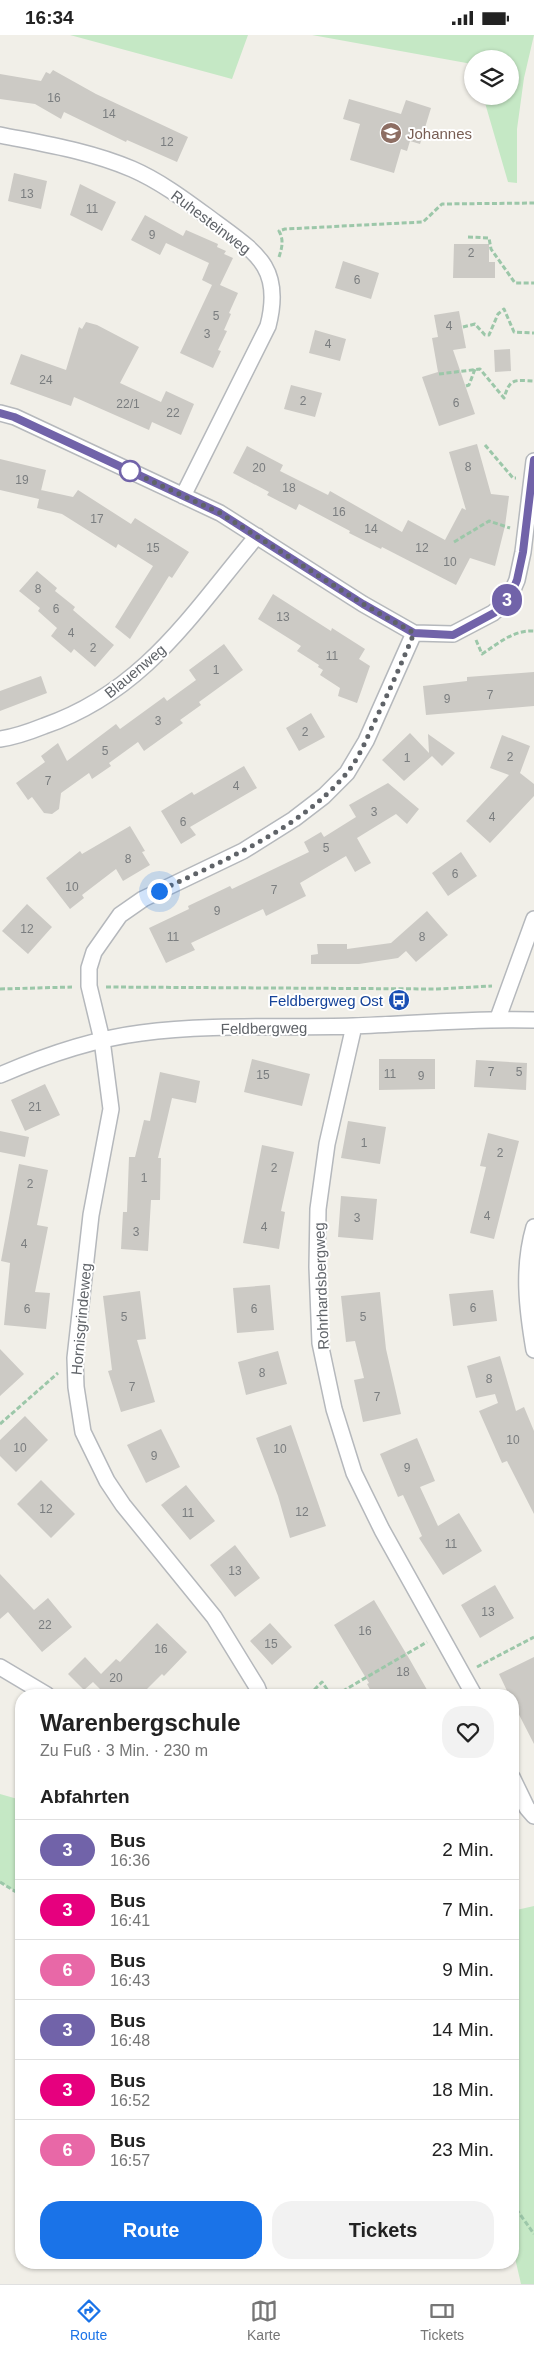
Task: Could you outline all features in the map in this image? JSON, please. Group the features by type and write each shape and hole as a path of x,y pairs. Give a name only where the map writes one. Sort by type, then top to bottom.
{"street":[{"name":"Ruhesteinweg","path":"0,135 74,149 133,169 181,197 245,245 262,261 272,282 274,305 268,326 183,496"},
{"path":"0,413 14,417 220,513 363,604 414,633 453,635 494,613 509,599 517,580 523,552 534,461"},
{"name":"Blauenweg","path":"0,739 64,720 107,696 150,663 176,635 257,536"},
{"name":"Hornisgrindeweg","path":"258,1689 214,1617 123,1505 107,1481 84,1432 76,1387 75,1358 91,1215 111,1109 102,1041 89,987 89,968 94,952 120,915 143,899 258,842 294,819 324,796 347,773 383,705 414,633"},
{"path":"498,1018 534,919"},
{"name":"Feldbergweg","path":"0,1075 32,1062 102,1041 140,1033 186,1029 354,1026 498,1018 534,1019"},
{"name":"Rohrhardsbergweg","path":"354,1026 326,1144 318,1209 317,1267 320,1343 334,1409 354,1473 382,1530 471,1689"},
{"path":"534,1227 528,1247 526,1304 534,1350"},
{"path":"0,1667 36,1689"},
{"path":"519,1791 527,1808 534,1816"}],"path":[{"path":"279,231 285,229 423,222 442,204 534,203"},
{"path":"468,237 489,238 492,249 515,283 534,283"},
{"path":"463,327 475,324 485,335 488,335 498,313 504,309 514,332 534,333"},
{"path":"466,385 469,385 475,369"},
{"path":"439,374 480,369 504,398 510,384 516,380 534,381"},
{"path":"486,445 513,478 532,481"},
{"path":"454,541 489,521 509,527"},
{"path":"471,626 482,654 512,634 522,630 534,631"},
{"path":"0,989 89,987 437,989 509,985"},
{"path":"0,1424 75,1358"},
{"path":"346,1689 440,1634"},
{"path":"464,1675 534,1637"},
{"path":"315,1689 322,1682 327,1689"},
{"path":"0,1882 15,1891"},
{"path":"519,2213 534,2234"}],"green space":[{"path":"70,35 248,35 232,79"},
{"path":"312,35 534,35 524,78 517,129 517,183 508,182 486,105 519,105 519,50 464,50 464,63"},
{"path":"0,1794 15,1798 15,1891 0,1882"},
{"path":"534,1906 534,2284 521,2284 518,2269 519,1909"}],"building":[{"path":"53,70 96,94 188,137 177,162 127,140 126,142 64,112 61,119 35,104 0,99 0,74 41,81 46,72 50,74"},
{"name":"Johannes","path":"349,99 401,114 406,100 431,108 420,144 410,141 407,151 401,149 394,173 350,160 360,124 343,119"},
{"path":"14,173 47,181 41,209 8,201"},
{"path":"80,184 116,202 102,231 70,215"},
{"path":"145,215 183,236 186,230 218,244 217,247 226,251 224,254 233,258 220,285 238,293 224,330 227,331 218,350 221,351 213,368 180,353 212,285 202,280 209,263 166,243 160,255 131,240"},
{"path":"454,244 489,244 489,262 495,262 495,278 453,278"},
{"path":"343,261 379,273 371,299 335,288"},
{"path":"459,311 466,348 453,350 475,414 439,426 422,377 438,372 432,338 438,337 434,315"},
{"path":"86,322 97,325 139,347 120,383 161,402 166,391 194,404 181,435 152,422 149,430 74,397 71,406 10,384 21,354 66,370 79,327 82,329"},
{"path":"315,330 346,339 340,361 309,353"},
{"path":"510,349 511,371 495,372 494,350"},
{"path":"291,385 322,393 315,417 284,409"},
{"path":"477,444 491,494 509,496 505,526 495,566 470,558 456,585 382,547 381,549 349,533 350,531 299,504 296,510 267,495 269,492 233,473 247,446 283,465 280,471 328,495 330,491 402,532 408,520 445,540 462,508 466,510 449,452"},
{"path":"0,459 46,470 39,499 0,490"},
{"path":"41,490 73,497 78,490 131,524 135,518 189,552 172,578 169,576 130,639 115,627 153,566 118,544 116,548 62,514 37,508"},
{"path":"37,571 57,588 55,591 75,607 73,610 114,645 95,667 74,649 71,653 51,636 57,628 38,611 40,608 19,591"},
{"path":"273,594 331,631 332,628 365,649 359,659 370,666 357,703 338,696 340,688 320,675 323,670 318,667 319,665 297,651 301,646 258,619"},
{"path":"224,644 243,670 199,702 201,705 180,720 183,723 144,751 138,742 109,763 111,766 92,779 89,773 61,793 59,809 52,814 44,813 32,797 28,800 16,783 45,762 41,756 58,743 67,761 116,724 120,729 164,697 167,701 196,680 189,670"},
{"path":"534,672 534,706 426,715 423,686 467,681 467,677"},
{"path":"41,676 47,693 0,711 0,691"},
{"path":"311,713 325,737 299,751 286,728"},
{"path":"410,733 429,753 428,734 455,753 442,766 432,756 404,781 382,760"},
{"path":"502,735 530,746 520,773 534,784 534,796 490,843 466,821 509,775 490,768"},
{"path":"244,766 257,788 190,827 196,835 181,844 161,811 192,792 194,795"},
{"path":"388,783 419,809 407,824 396,814 357,838 371,863 355,872 346,856 300,883 306,896 266,916 263,909 191,943 195,950 166,963 149,928 189,909 188,906 230,886 232,889 309,852 304,842 321,832 324,837 356,817 349,805"},
{"path":"130,826 145,851 142,852 150,865 123,881 116,869 82,895 84,898 70,909 46,878 80,851 82,854"},
{"path":"461,852 477,876 448,896 432,873"},
{"path":"27,904 52,927 28,954 2,931"},
{"path":"427,911 448,935 416,962 406,951 398,958 359,964 311,964 311,955 318,954 317,944 347,944 347,949 391,943"},
{"path":"252,1059 310,1074 302,1106 244,1092"},
{"path":"379,1059 435,1059 435,1089 379,1090"},
{"path":"476,1060 527,1063 526,1090 474,1087"},
{"path":"160,1072 200,1081 196,1103 172,1098 158,1158 161,1158 160,1200 151,1200 148,1251 121,1249 123,1212 127,1212 129,1157 135,1157 144,1120 150,1121"},
{"path":"45,1084 60,1115 25,1131 11,1100"},
{"path":"348,1121 386,1127 380,1164 341,1158"},
{"path":"0,1131 29,1137 25,1157 0,1152"},
{"path":"488,1133 519,1141 494,1239 470,1233 486,1167 480,1166"},
{"path":"262,1145 294,1152 281,1211 285,1212 279,1249 243,1243"},
{"path":"19,1164 48,1170 37,1225 48,1227 35,1292 50,1293 46,1329 4,1325 10,1263 1,1261"},
{"path":"341,1196 377,1199 373,1240 338,1237"},
{"path":"270,1285 274,1330 237,1333 233,1288"},
{"path":"493,1290 497,1321 453,1326 449,1294"},
{"path":"140,1291 146,1339 137,1340 155,1402 121,1412 108,1371 112,1370 103,1296"},
{"path":"380,1292 386,1349 401,1414 363,1422 354,1380 364,1378 355,1341 346,1342 341,1296"},
{"path":"0,1349 24,1374 0,1396"},
{"path":"278,1351 287,1384 246,1395 238,1362"},
{"path":"500,1356 516,1411 524,1407 534,1431 534,1514 507,1461 502,1463 479,1411 498,1403 495,1394 476,1398 467,1366"},
{"path":"25,1416 48,1440 16,1472 0,1456 0,1440"},
{"path":"291,1425 326,1526 290,1538 278,1496 256,1438"},
{"path":"161,1429 180,1467 146,1483 127,1445"},
{"path":"417,1438 435,1481 420,1487 438,1526 459,1513 482,1551 443,1575 419,1538 422,1536 403,1495 398,1497 380,1454"},
{"path":"41,1480 75,1514 51,1538 17,1504"},
{"path":"186,1485 215,1521 190,1540 161,1505"},
{"path":"235,1545 260,1578 235,1597 210,1565"},
{"path":"0,1574 34,1610 48,1598 72,1627 42,1652 8,1612 0,1619"},
{"path":"495,1585 514,1618 480,1638 461,1605"},
{"path":"374,1600 427,1689 370,1689 367,1684 369,1683 334,1625"},
{"path":"157,1623 187,1652 164,1676 162,1674 147,1689 100,1689 93,1682 83,1689 68,1674 85,1657 101,1674 116,1659 120,1662"},
{"path":"270,1623 292,1647 272,1665 250,1641"},
{"path":"534,1657 534,1744 519,1715 519,1689 506,1689 499,1674"}],"bus line":[{"name":"3","path":"0,413 14,417 220,513 363,604 414,633 453,635 494,613 509,599 517,580 523,552 534,460"}],"place":[{"name":"Johannes","path":"391,133"},
{"name":"Feldbergweg Ost","path":"399,1000"}],"route":[{"path":"130,471 220,513 363,604 414,633 366,741 347,773 324,796 269,835 243,851 159,891"}]}
